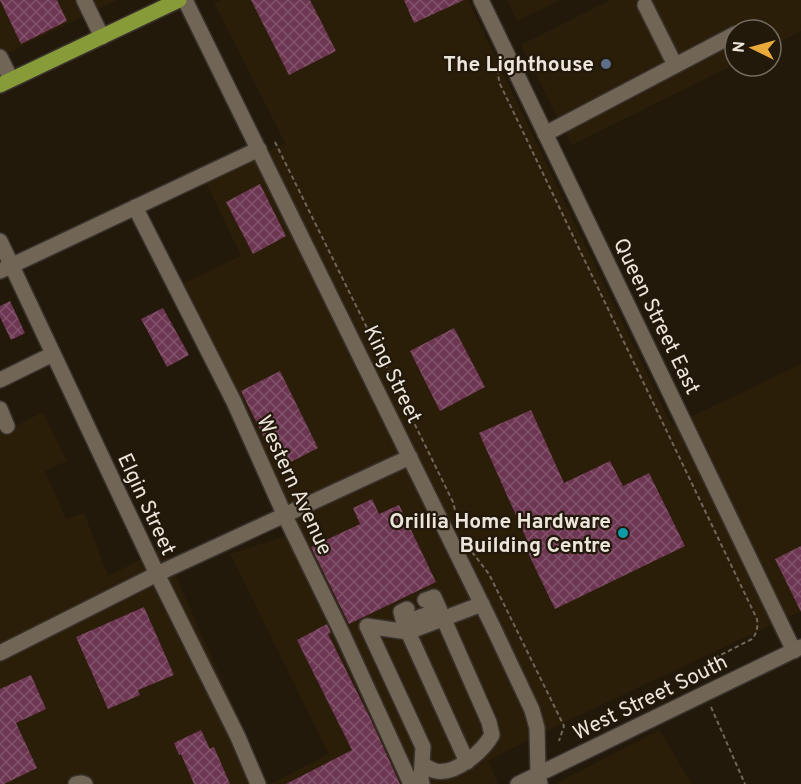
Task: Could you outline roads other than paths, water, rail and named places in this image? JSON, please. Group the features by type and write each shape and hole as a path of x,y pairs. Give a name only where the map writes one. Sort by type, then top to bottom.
{"main road":[{"path":"5,82 179,0"}],"street":[{"path":"84,0 102,36"},
{"name":"King Street","path":"185,0 532,710 537,728 539,779"},
{"name":"Queen Street East","path":"481,0 798,649"},
{"path":"645,5 675,65"},
{"path":"545,134 723,41"},
{"path":"0,57 5,82"},
{"path":"6,269 259,149"},
{"name":"Western Avenue","path":"135,207 234,402 408,778"},
{"name":"Elgin Street","path":"0,241 6,269 53,354 157,574 238,737 258,784"},
{"path":"0,380 53,354"},
{"path":"0,409 7,426"},
{"path":"0,653 157,574 410,457"},
{"path":"422,764 436,771 452,769 467,762 486,745 492,735 489,722 434,597 425,600"},
{"path":"343,635 367,626 406,622 482,604"},
{"path":"406,622 467,762"},
{"path":"367,626 423,747 422,784"},
{"name":"West Street South","path":"518,784 539,779 706,693 798,649"},
{"path":"408,778 422,764"},
{"path":"76,784 85,784"}],"place":[{"name":"The Lighthouse","path":"606,64"},
{"name":"Orillia Home Hardware Building Centre","path":"623,533"}]}
